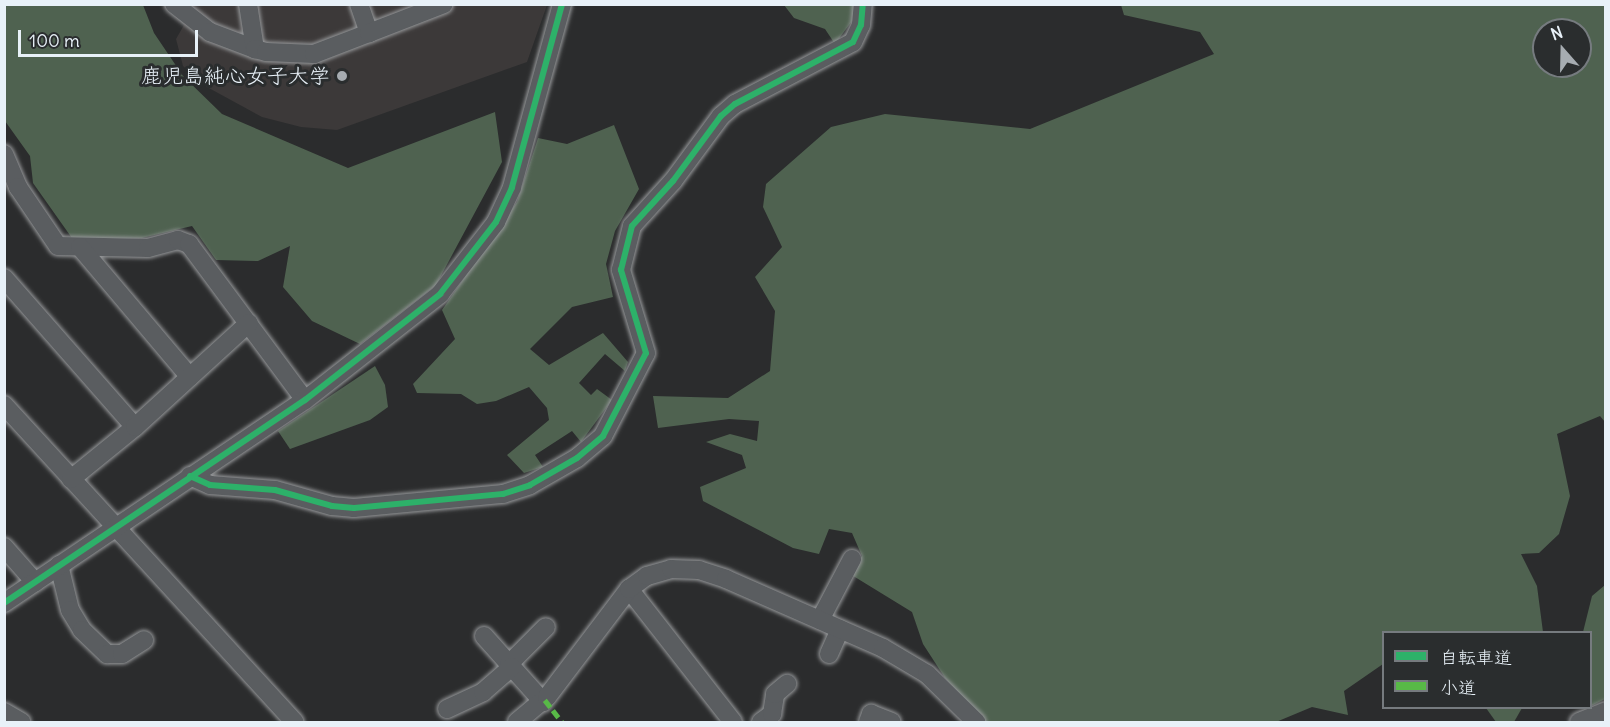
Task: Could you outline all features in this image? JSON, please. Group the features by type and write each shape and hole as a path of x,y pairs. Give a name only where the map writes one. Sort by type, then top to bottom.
{"street":[{"path":"174,4 210,32 255,49 314,54 444,4"},
{"path":"248,4 255,49"},
{"path":"359,4 369,33"},
{"path":"4,603 117,529 190,476 305,400 440,294 496,222 523,152 562,4"},
{"path":"190,476 210,484 275,490 333,506 354,508 502,494 530,485 577,458 603,436 646,353 621,270 632,226 673,181 721,116 735,104 854,42 861,26 863,4"},
{"path":"4,154 18,187 58,246 148,248 178,240 189,244 305,400"},
{"path":"80,247 190,377"},
{"path":"4,278 135,427"},
{"path":"71,479 135,427 249,323"},
{"path":"4,405 294,723"},
{"path":"4,547 35,582"},
{"path":"820,620 852,559"},
{"path":"59,565 70,610 82,630 107,654 122,654 144,640"},
{"path":"520,722 543,702 629,589 646,576 663,571 699,570 883,648 927,674 976,723"},
{"path":"629,589 733,723"},
{"path":"447,709 483,692 546,627"},
{"path":"829,654 840,628"},
{"path":"484,636 543,702"},
{"path":"761,723 772,714 775,694 787,684"},
{"path":"1580,723 1605,711"},
{"path":"4,712 21,723"},
{"path":"868,723 871,714 892,723"}],"shaded area":[{"name":"鹿児島純心女子大学","path":"163,5 547,5 527,62 337,130 301,127 262,117 207,87 183,66 176,39 184,25"}],"green space":[{"path":"4,5 143,5 154,33 183,76 222,114 348,168 495,112 502,162 436,285 360,344 312,321 283,287 290,246 258,261 216,260 192,226 142,238 74,241 33,183 30,156 5,121"},
{"path":"784,5 855,5 852,21 835,44 825,29 794,18"},
{"path":"1121,5 1605,5 1605,422 1600,416 1557,434 1570,496 1559,534 1539,553 1521,554 1537,586 1543,631 1382,631 1382,665 1344,691 1348,715 1312,707 1276,722 985,722 945,678 923,644 912,612 850,574 862,556 852,533 829,529 819,554 793,548 703,501 700,487 746,468 742,455 706,442 730,434 757,441 759,421 729,419 658,428 653,396 728,398 770,371 775,311 755,277 782,247 763,207 766,184 831,127 885,114 1030,129 1214,54 1200,32 1124,15"},
{"path":"614,125 639,189 615,231 606,264 613,297 572,307 530,349 549,365 603,333 628,362 625,371 605,354 579,383 591,395 597,389 612,400 581,442 572,431 535,455 543,467 524,473 507,455 549,420 547,408 529,387 496,401 477,404 461,394 417,393 413,384 455,339 442,310 517,202 538,138 567,144"},
{"path":"375,366 385,385 388,407 370,420 290,449 278,431"},
{"path":"1605,585 1605,699 1592,706 1592,631 1583,631 1592,596"},
{"path":"1487,709 1521,709 1514,722 1496,722"}],"marked path":[{"path":"545,700 562,722"}],"cycle path":[{"path":"4,603 305,400 440,294 496,222 512,187 562,4"},
{"path":"190,476 210,485 275,490 332,506 354,508 503,494 530,485 577,458 603,436 646,353 621,270 632,226 673,181 721,116 735,104 853,42 861,25 863,4"}],"place":[{"name":"鹿児島純心女子大学","path":"342,76"}]}
